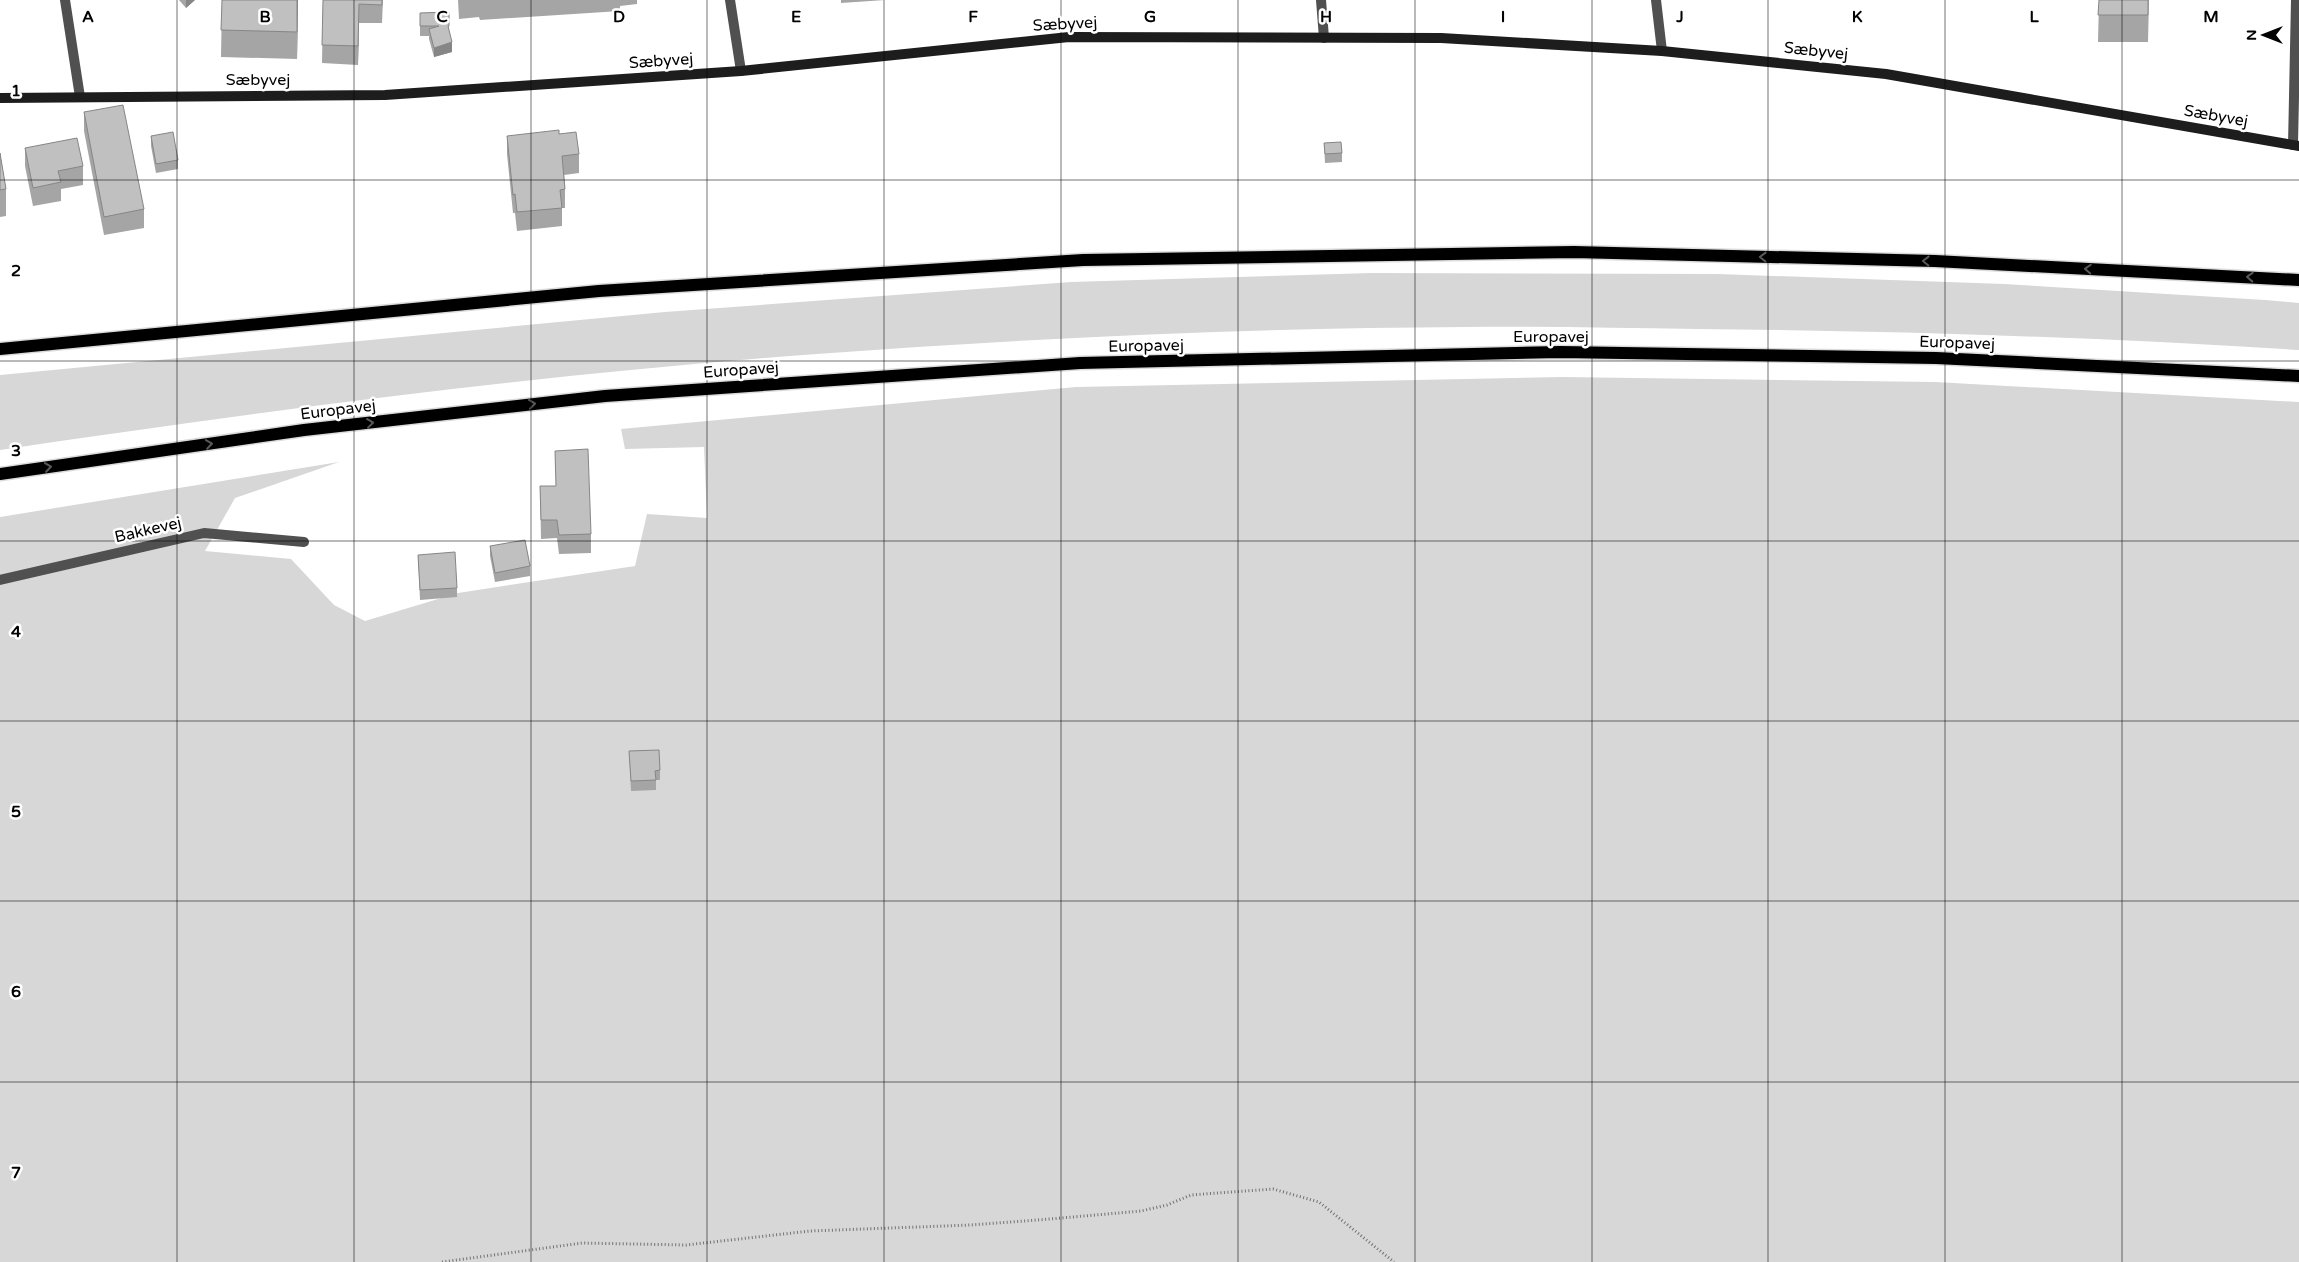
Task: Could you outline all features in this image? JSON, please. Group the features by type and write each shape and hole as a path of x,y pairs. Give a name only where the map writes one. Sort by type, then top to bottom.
{"main road":[{"path":"0,349 598,291 1083,260 1574,252 1935,261 2299,280"},
{"name":"Europavej","path":"0,474 304,430 604,396 1080,363 1560,352 1936,358 2299,376"}],"street":[{"path":"65,0 80,97"},
{"path":"730,0 741,70"},
{"path":"1321,0 1324,38"},
{"path":"1656,0 1662,50"},
{"path":"2296,0 2296,145"},
{"name":"Sæbyvej","path":"0,98 385,95 741,70 1069,37 1441,38 1662,50 1886,74 2296,145"},
{"name":"Bakkevej","path":"0,580 204,533 304,542"}],"path":[{"path":"442,1262 582,1243 686,1245 810,1232 971,1225 1141,1211 1167,1205 1191,1195 1273,1189 1319,1202 1394,1262"}],"shaded area":[{"path":"1372,273 1718,274 2004,284 2265,300 2299,303 2299,350 1998,335 1581,327 1303,329 1141,335 898,348 612,372 306,407 0,450 0,375 665,312 1071,282"},
{"path":"1562,377 1935,382 2299,402 2299,1262 0,1262 0,517 339,462 235,498 205,551 291,559 334,605 365,621 458,593 635,566 647,514 707,518 704,447 625,449 621,429 1076,387"}],"building":[{"path":"222,0 297,0 297,32 221,30"},
{"path":"323,0 382,0 382,5 359,4 358,46 322,45"},
{"path":"2099,0 2148,0 2148,15 2098,15"},
{"path":"449,12 448,26 452,42 434,48 429,29 439,26 420,26 420,13"},
{"path":"123,105 144,209 104,217 84,112"},
{"path":"559,130 559,134 576,132 579,154 562,156 565,189 560,190 562,208 517,212 515,194 513,195 507,136"},
{"path":"173,132 178,160 156,164 151,136"},
{"path":"77,138 83,166 58,171 61,182 33,188 25,148"},
{"path":"1341,142 1342,153 1325,154 1324,143"},
{"path":"0,153 6,189 0,190"},
{"path":"588,449 591,534 559,535 557,520 541,520 540,486 556,486 555,451"},
{"path":"525,540 530,566 495,573 490,546"},
{"path":"455,552 457,588 420,590 418,555"},
{"path":"659,750 660,770 655,771 656,780 631,781 629,751"}]}
